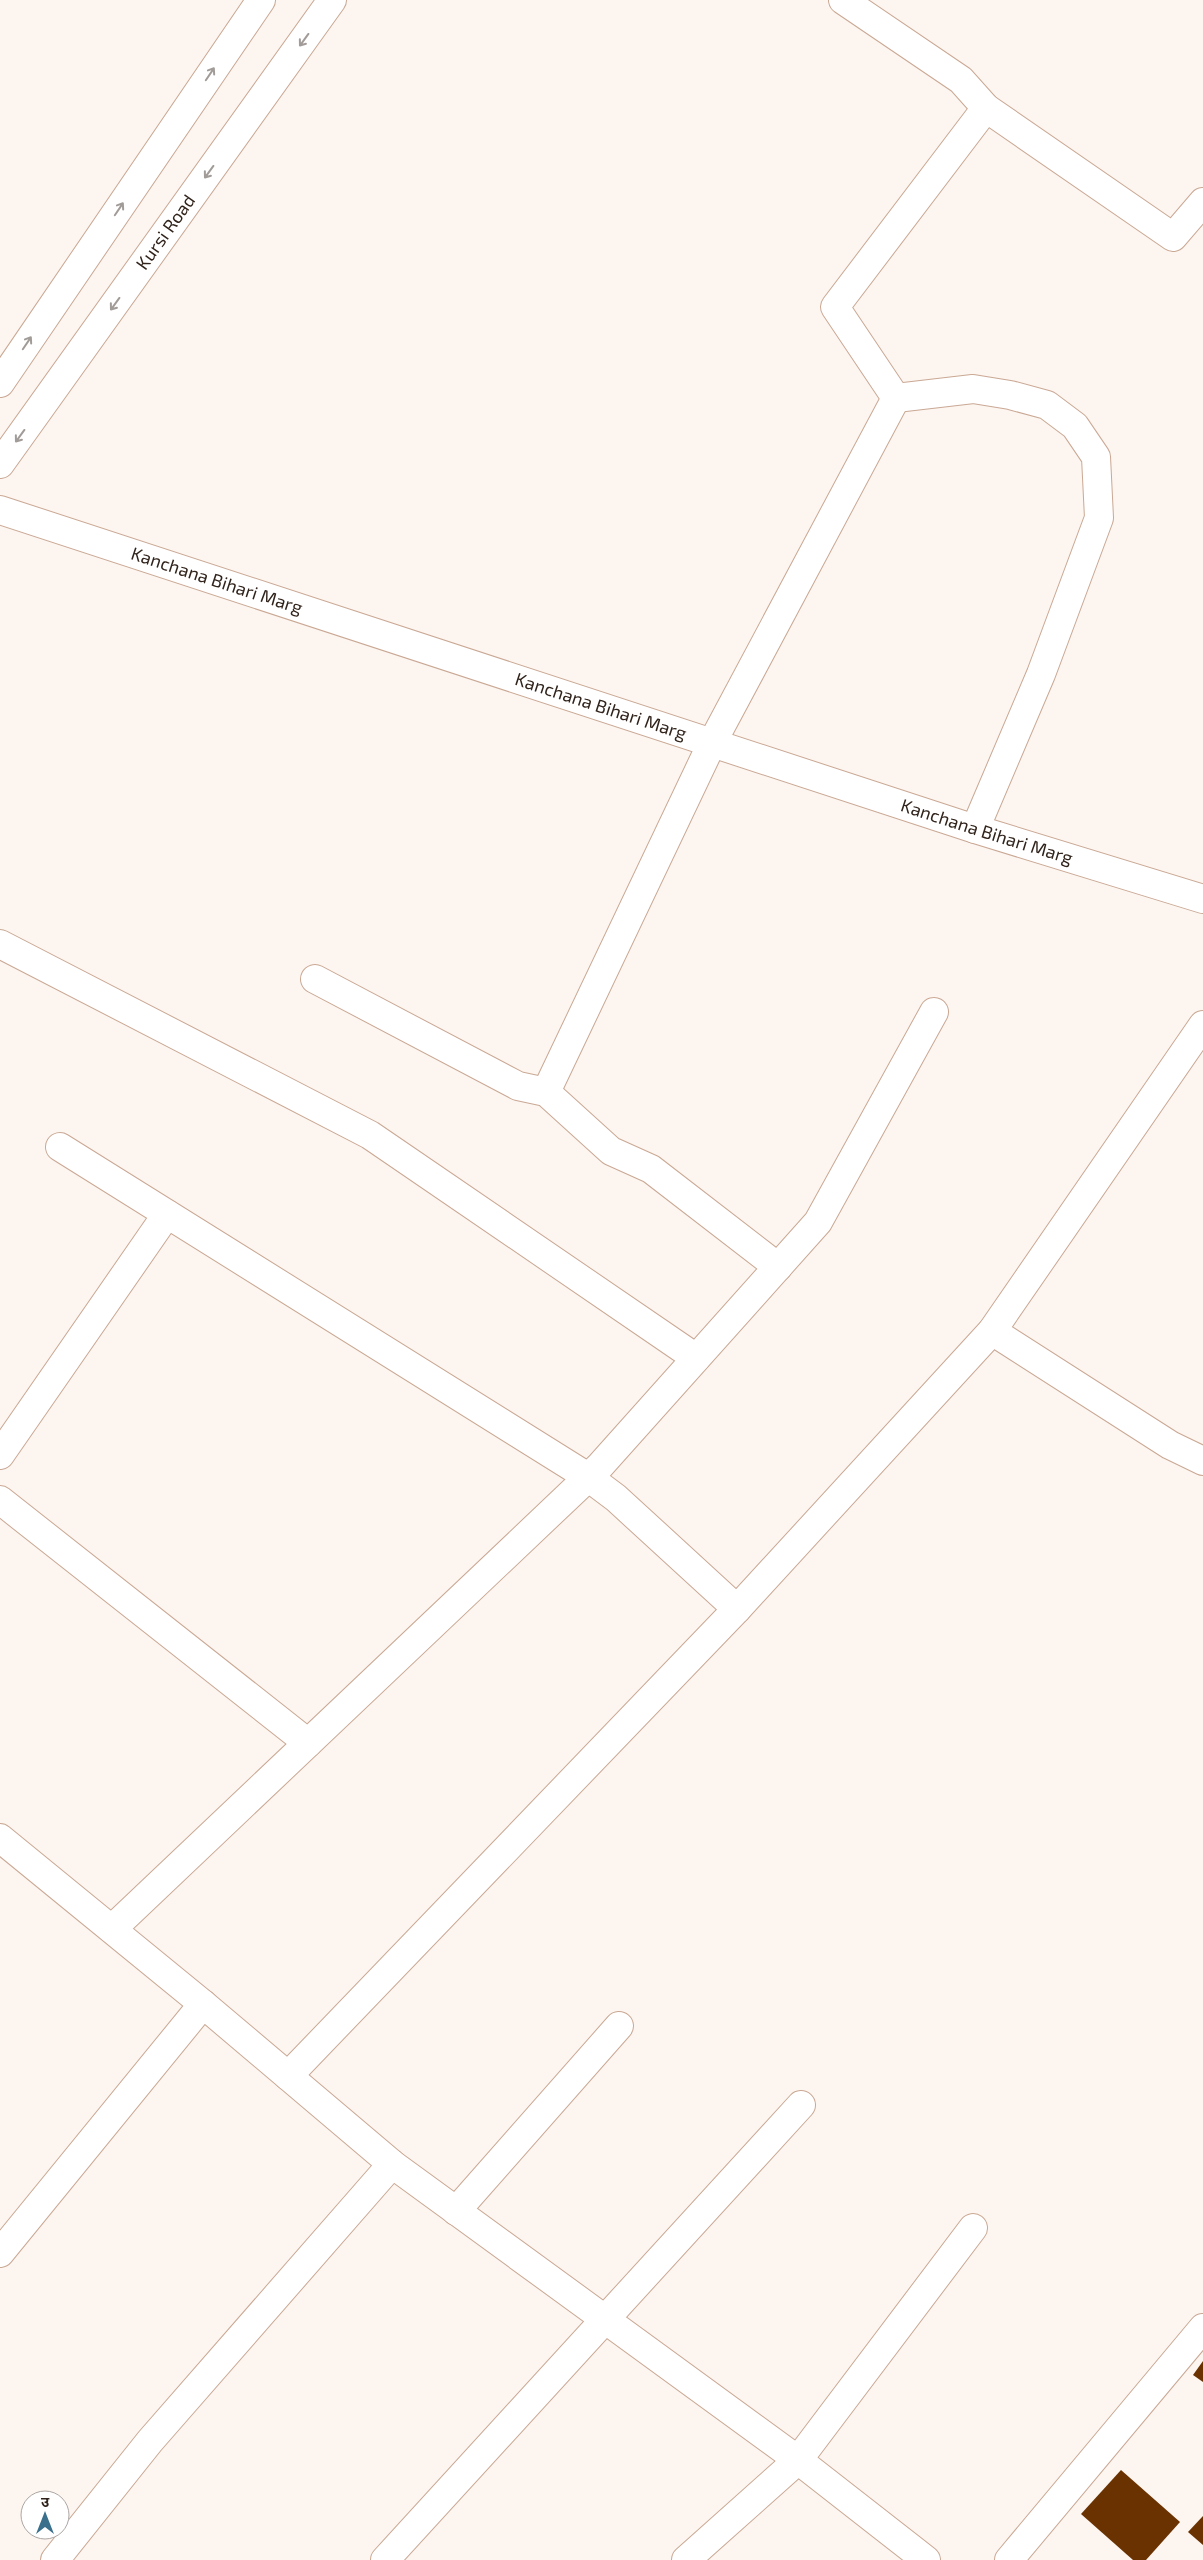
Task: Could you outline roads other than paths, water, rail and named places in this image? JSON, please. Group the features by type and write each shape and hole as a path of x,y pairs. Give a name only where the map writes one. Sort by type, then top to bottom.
{"street":[{"path":"0,383 261,0"},
{"name":"Kursi Road","path":"0,464 332,0"},
{"path":"843,0 961,80 986,108 1173,236 1203,202"},
{"path":"896,398 835,307 986,108"},
{"path":"896,398 973,389 1010,395 1047,405 1074,426 1096,456 1099,518 1041,674 975,829"},
{"path":"546,1092 712,743 896,398"},
{"name":"Kanchana Bihari Marg","path":"0,510 975,829 1203,899"},
{"path":"0,944 370,1135 696,1358"},
{"path":"315,979 518,1086 546,1092 611,1150 651,1169 778,1267"},
{"path":"112,1929 588,1477 778,1267 818,1222 934,1012"},
{"path":"288,2076 737,1609 992,1331 1203,1026"},
{"path":"60,1147 588,1477 616,1498 737,1609"},
{"path":"0,1455 168,1214"},
{"path":"992,1331 1170,1445 1203,1461"},
{"path":"0,1500 308,1743"},
{"path":"0,1838 203,2004 392,2164 798,2460 926,2560"},
{"path":"0,2253 203,2004"},
{"path":"456,2211 619,2026"},
{"path":"385,2560 801,2106"},
{"path":"63,2557 150,2441 392,2164"},
{"path":"686,2560 798,2460 973,2228"},
{"path":"1009,2560 1203,2328"}]}
